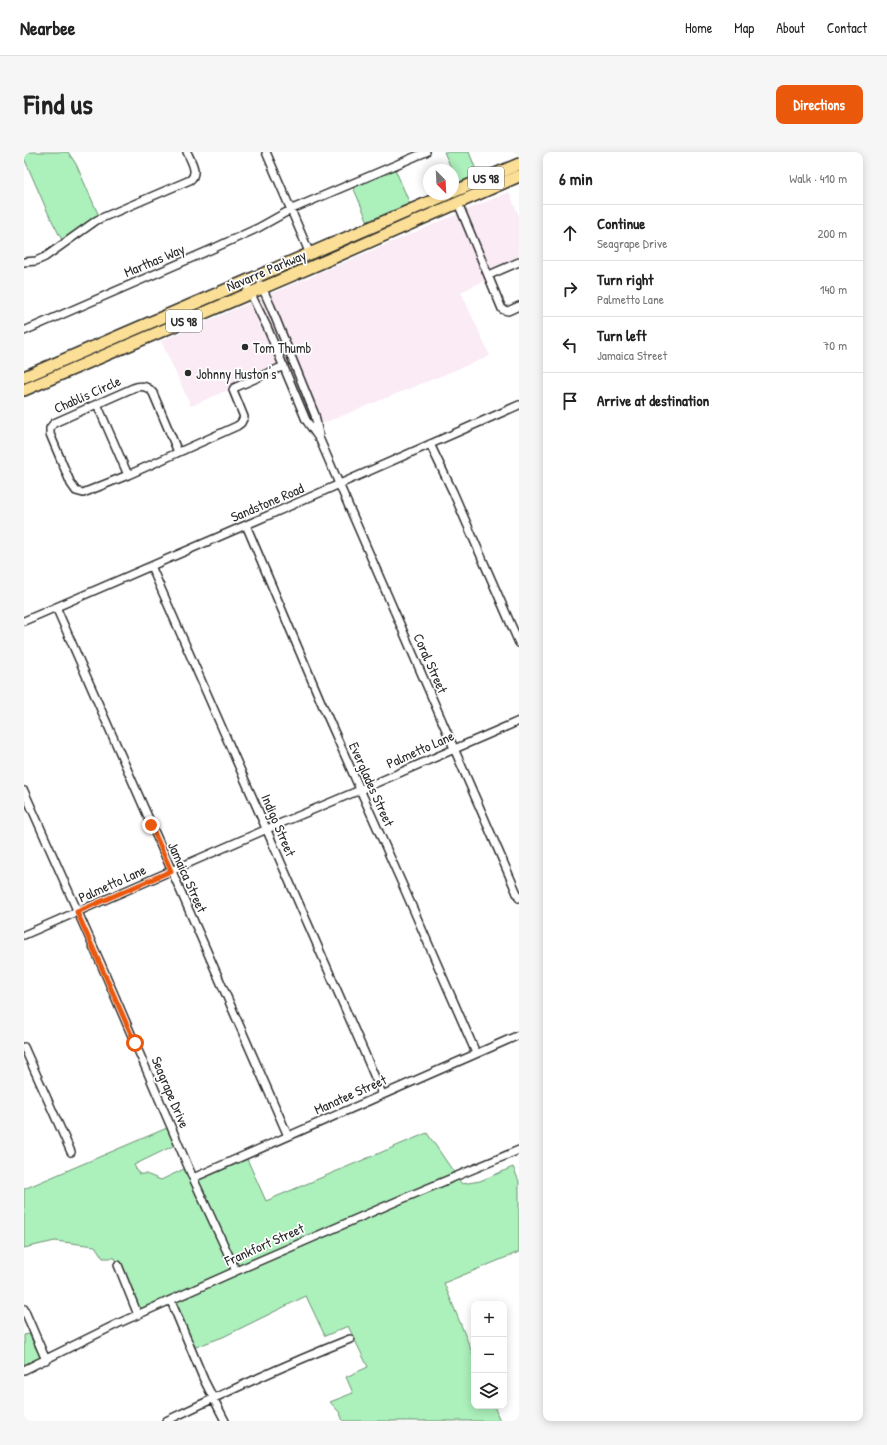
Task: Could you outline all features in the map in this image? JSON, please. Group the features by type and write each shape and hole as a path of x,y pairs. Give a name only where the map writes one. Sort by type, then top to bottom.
{"highway":[{"name":"US 98","path":"459,189 519,164"},
{"name":"Navarre Parkway","path":"24,390 519,176"},
{"name":"Navarre Parkway","path":"24,377 435,200"},
{"path":"412,223 415,216 426,204"},
{"path":"391,232 403,220 404,213"}],"street":[{"path":"24,262 36,261 45,257 97,220 193,178 194,172 187,152"},
{"path":"266,152 310,254"},
{"name":"Marthas Way","path":"24,331 210,250 258,228 292,210 426,152"},
{"path":"458,203 504,310 519,306"},
{"path":"489,275 519,262"},
{"name":"Coral Street","path":"257,277 315,415 320,440 338,484 519,898"},
{"name":"Coral Street","path":"245,282 267,327 306,420 320,440"},
{"path":"128,332 133,344"},
{"name":"Chablis Circle","path":"178,452 153,393 149,388 143,386 139,386 54,423 50,428 50,434 71,484 76,491 83,493 128,475 178,452 241,423 244,417 233,390 236,391 284,368"},
{"path":"97,404 128,475"},
{"name":"Sandstone Road","path":"24,621 246,525 519,404"},
{"path":"430,444 453,492 519,643"},
{"name":"Everglades Street","path":"246,525 321,702 476,1054"},
{"name":"Indigo Street","path":"151,566 382,1094"},
{"name":"Jamaica Street","path":"56,607 288,1136"},
{"name":"Palmetto Lane","path":"24,936 267,829 519,721"},
{"name":"Seagrape Drive","path":"24,791 163,1106 193,1178 236,1271"},
{"name":"Manatee Street","path":"193,1178 519,1035"},
{"path":"24,1047 71,1152"},
{"name":"Frankfort Street","path":"24,1370 138,1315 236,1271 519,1150"},
{"path":"118,1265 138,1315"},
{"path":"171,1301 204,1380 225,1421"},
{"path":"24,1310 46,1360"},
{"path":"166,1421 213,1398 317,1352 350,1340"}],"shaded area":[{"path":"509,192 519,216 519,259 490,272 464,211"},
{"path":"460,213 488,279 461,292 490,356 319,425 268,295"},
{"path":"264,296 312,415 314,426 309,419 256,300"},
{"path":"252,302 280,364 230,389 191,406 161,341"}],"green space":[{"path":"24,152 68,152 76,164 99,216 63,242 48,213 24,158"},
{"path":"444,152 469,152 478,175 459,183 459,164 449,164"},
{"path":"395,169 410,204 368,222 353,187"},
{"path":"167,1128 175,1145 134,1165 139,1174 146,1174 161,1180 186,1168 233,1270 140,1311 115,1258 103,1258 95,1246 55,1241 24,1248 24,1189"},
{"path":"427,1133 455,1174 237,1268 197,1181 247,1159 266,1201"},
{"path":"513,1167 519,1181 519,1252 444,1283 471,1350 471,1409 495,1409 500,1421 343,1421 340,1413 330,1402 353,1393 346,1377 368,1367 348,1326 325,1336 306,1296 223,1337 193,1348 174,1302 316,1239 458,1179 462,1184 480,1181"},
{"path":"29,1334 41,1359 24,1367 24,1335"}],"place":[{"name":"Tom Thumb","path":"245,347"},
{"name":"Johnny Huston's","path":"188,373"}],"route":[{"path":"135,1043 77,912 171,871 151,825"}]}
